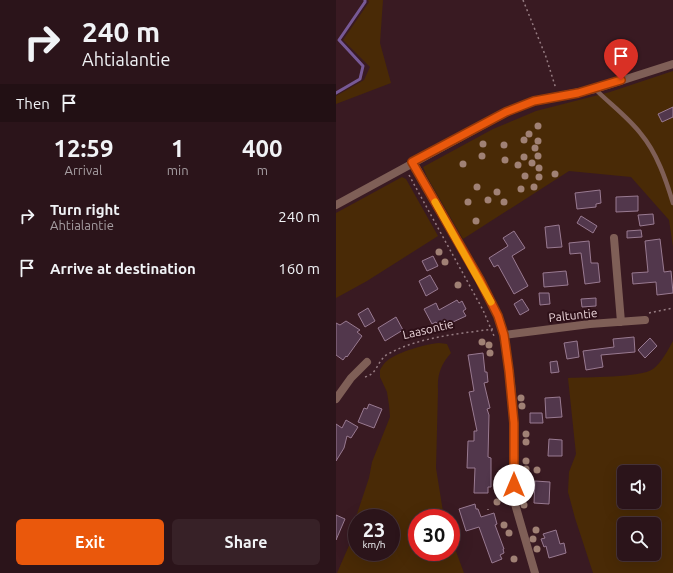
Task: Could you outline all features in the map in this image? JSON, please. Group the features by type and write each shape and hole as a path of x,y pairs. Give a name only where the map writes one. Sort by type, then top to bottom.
{"street":[{"path":"336,205 412,162 506,112 534,101 595,89 673,64"},
{"path":"412,162 483,286 498,316 504,335 514,423 515,504 536,573"},
{"path":"614,238 621,322"},
{"name":"Paltuntie","path":"504,335 590,324 645,320"},
{"path":"336,399 351,378 367,362"}],"lane":[{"path":"595,89 630,120 642,134 653,151 669,188 673,203"}],"path":[{"path":"523,0 546,57 558,96"},
{"path":"405,167 483,310 494,336"},
{"path":"657,312 673,308"},
{"name":"Laasontie","path":"363,376 367,377 373,374 383,357 400,348 422,341 492,329"}],"shaded area":[{"path":"368,0 383,0 380,43 391,83 336,104 336,96 364,80 370,67 343,40 369,2"},
{"path":"673,71 673,247 669,220 631,177 569,171 463,239 427,177 423,167 493,129 536,111 610,92"},
{"path":"402,177 406,179 438,236 367,281 336,298 336,213"},
{"path":"673,341 673,573 593,573 568,492 569,472 576,454 568,378 626,376 647,372 653,369 664,356"},
{"path":"439,343 447,344 451,353 440,370 438,385 436,468 443,509 408,509 408,561 460,561 464,573 337,573 348,548 348,561 400,561 400,509 359,509 369,478 372,462 390,417 387,392 380,377 380,370 387,361 393,357 412,349"}],"building":[{"path":"673,107 673,117 662,122 658,114"},
{"path":"600,190 601,203 596,204 596,207 577,209 575,193"},
{"path":"638,196 638,211 616,212 616,197"},
{"path":"653,214 654,224 640,226 638,215"},
{"path":"581,216 597,226 593,233 577,223"},
{"path":"559,225 562,247 547,248 545,227"},
{"path":"641,230 642,237 627,238 627,231"},
{"path":"514,231 525,248 512,256 528,286 514,294 498,265 494,267 489,258 508,246 503,238"},
{"path":"660,239 664,272 671,271 673,293 657,295 656,282 633,284 632,273 648,272 645,241"},
{"path":"589,241 591,263 598,263 600,282 585,284 581,253 570,254 569,243"},
{"path":"433,256 438,266 427,271 422,261"},
{"path":"566,271 568,285 544,287 543,273"},
{"path":"430,275 438,289 426,296 419,281"},
{"path":"539,293 549,293 550,304 540,305"},
{"path":"596,298 596,306 582,307 581,299"},
{"path":"522,299 529,310 520,315 514,304"},
{"path":"457,300 459,303 462,301 466,309 463,311 466,316 440,328 436,322 432,324 424,309 436,303 439,310"},
{"path":"368,308 375,321 365,327 358,314"},
{"path":"396,317 403,330 385,341 378,328"},
{"path":"346,321 360,330 357,332 362,336 347,357 346,356 343,360 336,355 336,323 340,325"},
{"path":"634,337 635,352 601,355 603,367 586,370 583,351 614,347 613,339"},
{"path":"650,338 657,346 645,358 638,350"},
{"path":"577,341 579,357 567,359 564,343"},
{"path":"483,353 485,372 487,372 488,382 484,383 490,408 487,409 489,415 488,457 491,458 491,487 488,487 488,493 474,493 475,468 467,468 468,441 474,441 474,431 477,431 469,392 474,391 468,355"},
{"path":"557,361 559,372 551,373 550,362"},
{"path":"560,397 562,417 546,418 545,398"},
{"path":"369,404 382,409 374,428 358,422 364,408 367,409"},
{"path":"530,413 542,413 543,423 530,423"},
{"path":"346,420 358,427 351,438 347,436 344,448 336,461 336,424 342,428"},
{"path":"549,439 562,440 562,456 548,456"},
{"path":"535,481 550,482 549,504 534,503"},
{"path":"475,504 481,517 494,513 497,524 495,525 504,549 504,553 500,555 502,559 492,563 479,527 466,531 459,509"},
{"path":"336,515 345,519 336,540"},
{"path":"556,530 560,544 564,543 566,553 549,558 546,546 544,547 541,539 545,538 543,534"}],"waterway":[{"path":"336,93 360,79 363,66 339,40 365,0"}],"slow traffic":[{"path":"435,202 491,302"}],"route":[{"path":"514,485 514,423 504,335 498,316 480,280 412,162 520,106 534,101 595,89 621,80"}]}
